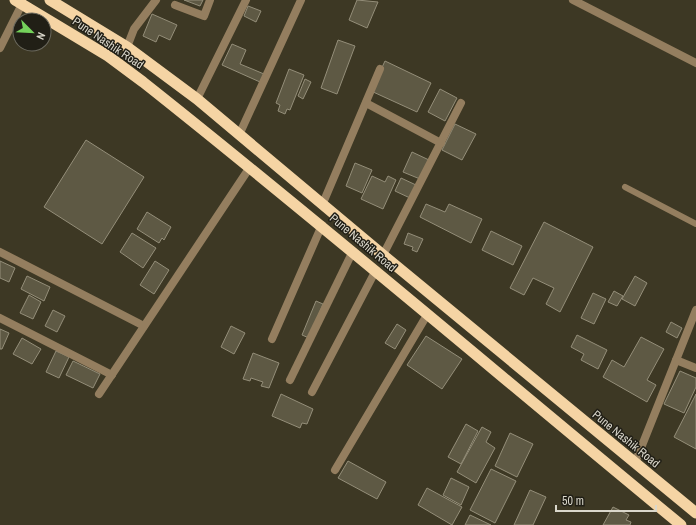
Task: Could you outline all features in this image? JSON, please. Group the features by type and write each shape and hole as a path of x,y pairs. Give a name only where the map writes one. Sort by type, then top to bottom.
{"highway":[{"name":"Pune Nashik Road","path":"50,0 127,47 197,99 323,203 383,255 696,513"},
{"name":"Pune Nashik Road","path":"19,2 108,56 250,167 322,225 427,315 681,525"}],"street":[{"path":"127,47 134,29 156,0"},
{"path":"175,5 204,16 210,0"},
{"path":"197,99 246,0"},
{"path":"239,135 301,0"},
{"path":"573,0 696,62"},
{"path":"0,48 19,2"},
{"path":"323,203 380,69"},
{"path":"366,103 441,142"},
{"path":"383,255 461,103"},
{"path":"99,394 250,167"},
{"path":"272,339 322,225"},
{"path":"290,380 353,251"},
{"path":"0,252 144,326"},
{"path":"312,392 376,270"},
{"path":"635,464 696,310"},
{"path":"335,470 427,315"},
{"path":"0,318 112,375"},
{"path":"676,360 696,368"}],"lane":[{"path":"625,187 696,224"}],"building":[{"path":"184,0 203,0 200,6"},
{"path":"357,0 378,2 367,28 349,20"},
{"path":"248,6 261,11 256,22 244,16"},
{"path":"152,14 177,25 170,40 159,35 156,42 143,36"},
{"path":"338,40 355,46 337,94 321,88"},
{"path":"232,44 246,50 240,64 264,74 260,82 222,65"},
{"path":"385,61 431,83 417,112 371,91"},
{"path":"289,69 304,75 290,110 287,109 285,114 278,111 280,105 276,103"},
{"path":"305,79 311,82 303,99 298,96"},
{"path":"440,89 457,98 445,121 428,112"},
{"path":"455,124 476,134 462,160 442,150"},
{"path":"86,140 144,177 102,244 44,207"},
{"path":"412,152 429,160 420,179 403,172"},
{"path":"355,163 372,170 362,193 346,186"},
{"path":"372,176 385,182 388,176 396,180 383,209 361,199"},
{"path":"401,178 416,185 410,198 395,191"},
{"path":"426,204 445,212 449,204 482,219 471,243 420,217"},
{"path":"147,212 171,227 164,240 162,238 159,243 137,229"},
{"path":"544,222 593,247 560,312 546,304 554,288 533,278 524,295 510,288"},
{"path":"491,231 522,246 513,265 482,250"},
{"path":"132,233 156,248 143,268 120,252"},
{"path":"408,233 423,239 417,252 412,250 413,247 404,244"},
{"path":"0,261 15,268 9,282 0,278"},
{"path":"155,261 169,270 154,294 140,285"},
{"path":"27,276 50,287 44,301 21,289"},
{"path":"635,276 647,283 635,306 622,299"},
{"path":"614,291 623,296 617,306 608,302"},
{"path":"593,293 606,299 594,324 581,318"},
{"path":"29,295 41,302 33,319 20,313"},
{"path":"316,301 323,304 309,338 302,335"},
{"path":"53,310 65,316 57,332 45,326"},
{"path":"671,322 682,328 677,338 666,332"},
{"path":"397,324 406,330 395,349 385,343"},
{"path":"231,326 245,333 234,354 221,347"},
{"path":"0,329 9,333 2,349 0,349"},
{"path":"577,335 607,350 598,369 581,360 584,354 571,347"},
{"path":"426,336 462,359 442,389 407,365"},
{"path":"641,337 664,349 647,380 656,385 647,402 603,377 612,360 624,367"},
{"path":"22,338 41,349 32,364 13,354"},
{"path":"56,351 69,357 59,378 46,372"},
{"path":"253,353 279,363 269,388 261,386 263,382 251,378 250,381 243,379"},
{"path":"73,361 100,374 93,388 66,375"},
{"path":"680,371 696,378 696,387 684,413 664,404"},
{"path":"281,394 313,409 307,424 302,423 300,428 272,416"},
{"path":"696,394 696,449 674,437"},
{"path":"466,424 478,431 461,464 448,457"},
{"path":"482,427 491,432 486,442 495,448 476,483 457,472"},
{"path":"510,433 533,444 517,477 495,466"},
{"path":"348,461 386,482 377,499 338,478"},
{"path":"491,469 516,481 495,523 470,510"},
{"path":"451,478 469,487 461,505 443,495"},
{"path":"427,488 462,507 452,525 418,505"},
{"path":"530,490 546,497 533,525 514,525"},
{"path":"613,507 629,515 626,520 631,522 630,525 603,525"},
{"path":"470,515 491,525 465,525"}]}
